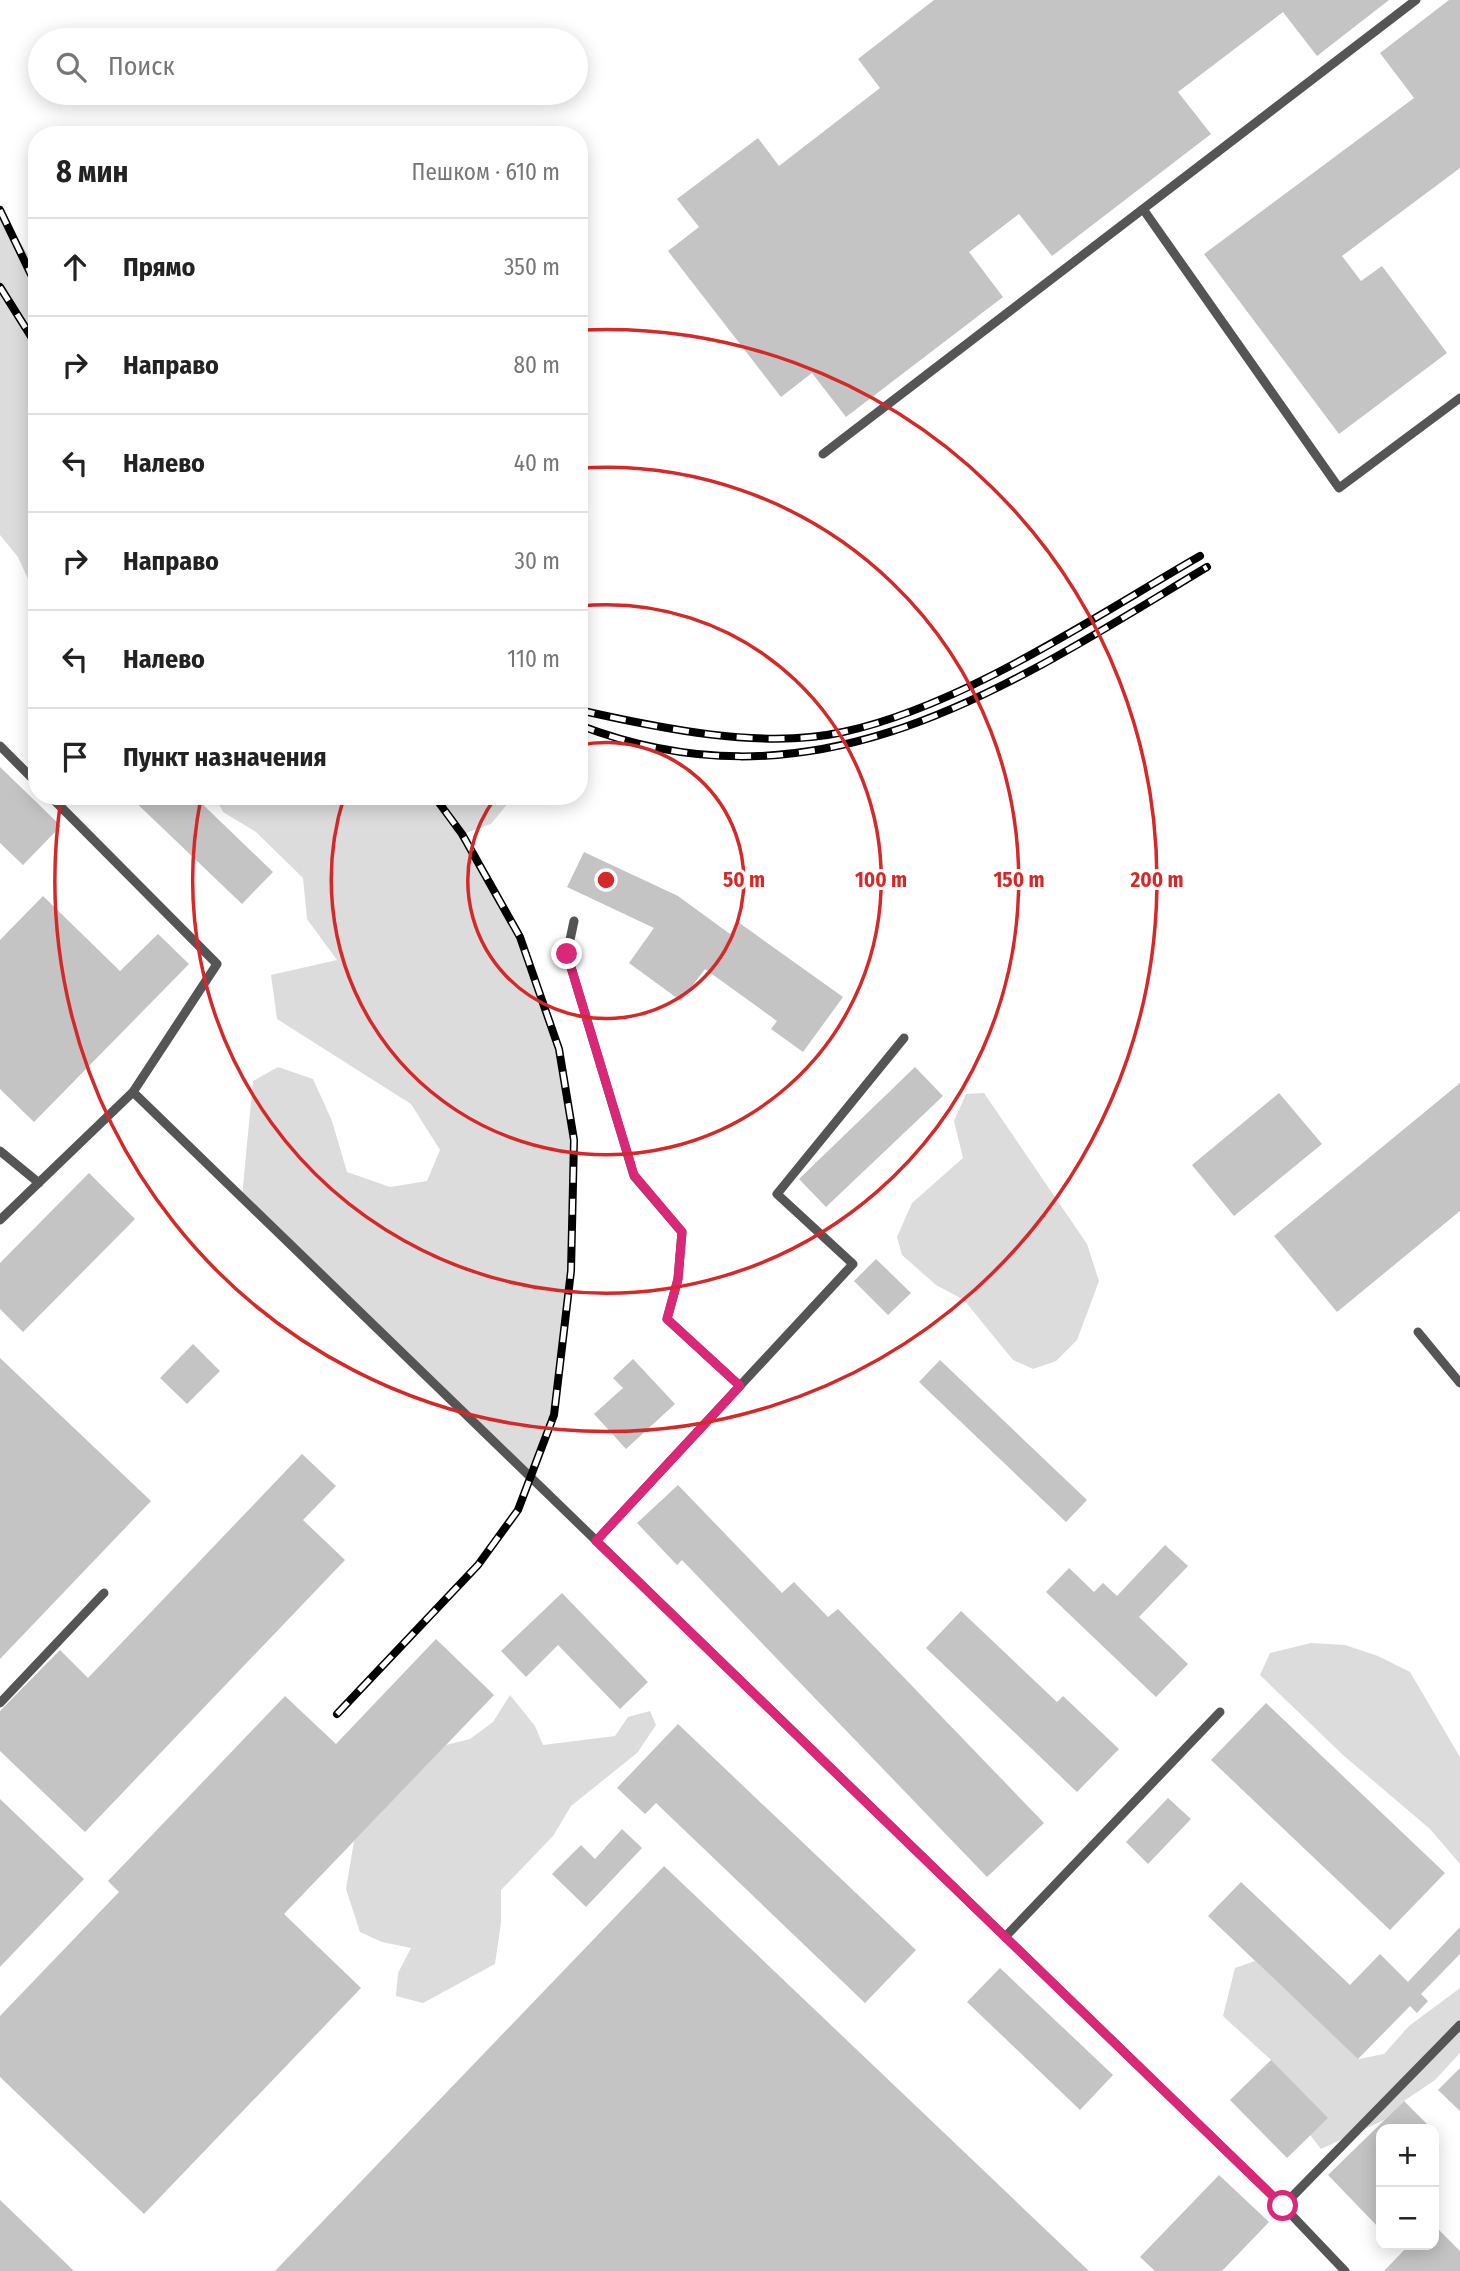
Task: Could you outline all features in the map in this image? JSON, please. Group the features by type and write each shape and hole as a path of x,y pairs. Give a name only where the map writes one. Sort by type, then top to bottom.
{"lane":[{"path":"823,454 1416,0"},
{"path":"1143,209 1339,488 1460,398"},
{"path":"0,746 28,774"},
{"path":"0,1220 133,1092 217,964 59,805"},
{"path":"574,921 567,954 634,1175 682,1232 678,1279 667,1319 740,1386"},
{"path":"596,1541 853,1264 777,1194 904,1038"},
{"path":"133,1092 1283,2206 1345,2271"},
{"path":"0,1152 39,1183"},
{"path":"1418,1332 1460,1383"},
{"path":"0,1703 104,1593"},
{"path":"1005,1937 1220,1712"},
{"path":"1283,2206 1460,2025"}],"shaded area":[{"path":"0,210 28,255 28,579 18,557 0,535"},
{"path":"220,805 507,805 491,824 463,834 520,937 559,1049 574,1140 571,1271 554,1415 530,1477 242,1197 253,1081 278,1067 313,1079 332,1121 347,1172 390,1187 427,1181 440,1150 411,1104 277,1019 271,975 337,960 307,919 303,878 256,832 223,812"},
{"path":"984,1093 1087,1244 1099,1281 1077,1340 1056,1361 1033,1369 1013,1360 964,1300 936,1285 902,1255 897,1237 912,1203 963,1158 954,1121 966,1094"},
{"path":"1311,1643 1345,1645 1378,1656 1410,1672 1460,1757 1460,1864 1430,1829 1343,1755 1260,1675 1270,1653"},
{"path":"510,1695 535,1726 543,1745 615,1736 628,1717 650,1711 656,1725 637,1753 571,1806 553,1836 501,1890 501,1923 495,1964 423,2003 396,1996 398,1973 411,1948 382,1942 360,1932 346,1889 354,1841 446,1745 470,1739 493,1722"},
{"path":"1255,1961 1359,2059 1384,2054 1409,2026 1460,1988 1460,2053 1435,2080 1404,2101 1384,2120 1321,2149 1310,2135 1271,2060 1223,2016 1235,1968"}],"building":[{"path":"934,0 1389,0 1317,56 1283,12 1178,92 1211,134 1052,256 1019,214 969,252 1003,297 846,417 812,373 781,397 668,251 699,227 677,199 758,138 779,166 880,88 858,59"},
{"path":"1449,0 1460,0 1460,168 1342,256 1361,281 1382,266 1447,353 1339,434 1204,254 1414,98 1380,53"},
{"path":"0,767 28,794 28,805 39,805 61,826 23,865 0,843"},
{"path":"138,805 203,805 273,872 242,904"},
{"path":"584,852 678,896 730,934 738,922 843,997 803,1052 771,1029 777,1021 705,969 681,1001 629,963 654,928 567,887"},
{"path":"43,896 120,971 158,934 189,964 34,1122 0,1089 0,940"},
{"path":"915,1067 943,1096 826,1207 799,1179"},
{"path":"1460,1083 1460,1211 1337,1312 1274,1236"},
{"path":"1279,1093 1322,1144 1234,1216 1192,1165"},
{"path":"89,1173 135,1219 23,1332 0,1309 0,1263"},
{"path":"876,1259 911,1293 888,1315 854,1281"},
{"path":"193,1344 220,1371 187,1404 160,1378"},
{"path":"0,1358 151,1501 0,1659"},
{"path":"633,1359 675,1404 626,1449 594,1414 623,1388 613,1378"},
{"path":"940,1360 1087,1500 1066,1522 919,1382"},
{"path":"302,1454 336,1486 303,1520 345,1560 85,1832 0,1751 0,1711 60,1650 88,1678"},
{"path":"678,1485 782,1593 794,1582 828,1617 838,1609 1044,1823 987,1877 682,1560 677,1565 637,1523"},
{"path":"1165,1545 1188,1566 1139,1617 1188,1664 1156,1697 1046,1592 1069,1568 1094,1592 1103,1583 1117,1596"},
{"path":"562,1593 648,1682 620,1709 558,1645 526,1677 501,1651"},
{"path":"961,1611 1057,1702 1063,1696 1119,1749 1077,1792 926,1648"},
{"path":"436,1639 494,1695 284,1914 361,1988 144,2214 0,2077 0,2016 119,1892 108,1881 285,1696 336,1744"},
{"path":"1266,1703 1445,1873 1390,1930 1211,1760"},
{"path":"678,1724 916,1950 865,2003 656,1803 645,1814 617,1788"},
{"path":"1168,1798 1191,1819 1148,1864 1126,1842"},
{"path":"0,1799 84,1879 0,1967"},
{"path":"622,1829 642,1848 586,1907 552,1874 581,1845 595,1859"},
{"path":"664,1866 1089,2271 275,2271"},
{"path":"1241,1882 1350,1985 1380,1954 1408,1982 1460,1927 1460,1954 1421,1994 1428,2001 1417,2013 1410,2006 1358,2059 1208,1916"},
{"path":"1000,1968 1113,2075 1080,2110 967,2002"},
{"path":"1271,2060 1328,2118 1287,2158 1230,2100"},
{"path":"1460,2068 1460,2111 1438,2090"},
{"path":"1404,2101 1427,2124 1380,2124"},
{"path":"1376,2128 1376,2225 1328,2175"},
{"path":"1219,2175 1269,2222 1222,2271 1155,2271 1140,2257"},
{"path":"0,2200 74,2271 0,2271"},
{"path":"1439,2230 1460,2251 1460,2271 1384,2271 1404,2250 1439,2250"}],"railway":[{"path":"0,210 28,268"},
{"path":"0,287 28,332"},
{"path":"588,712 676,730 745,738 812,737 843,732 888,719 981,681 1072,632 1200,556"},
{"path":"588,728 667,750 751,756 831,747 909,726 985,694 1059,655 1207,567"},
{"path":"337,1714 478,1565 518,1510 554,1415 571,1271 574,1140 559,1049 520,937 462,834 441,805"}],"route":[{"path":"567,954 634,1175 682,1232 678,1279 667,1319 740,1386 596,1541 1283,2206"}]}
